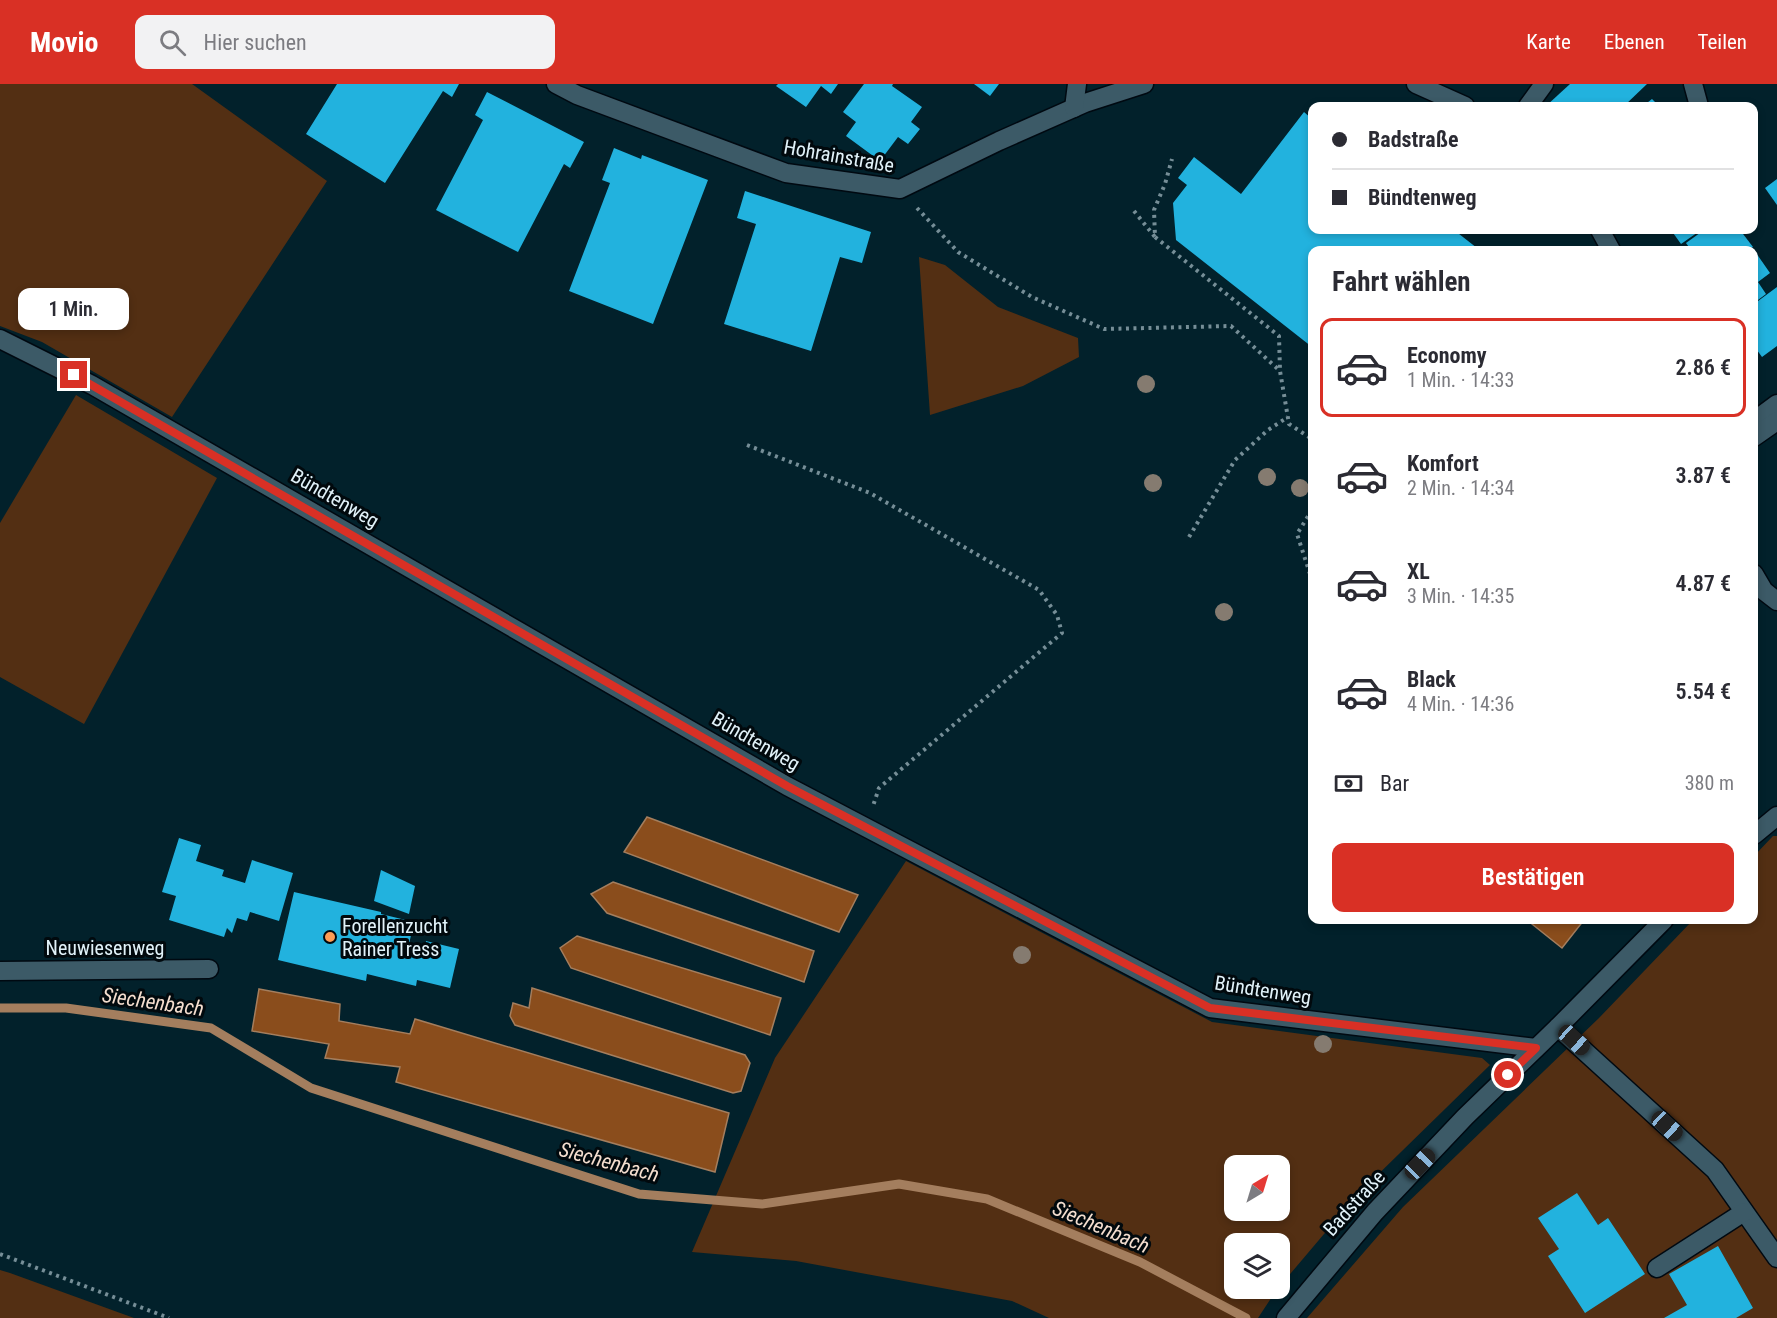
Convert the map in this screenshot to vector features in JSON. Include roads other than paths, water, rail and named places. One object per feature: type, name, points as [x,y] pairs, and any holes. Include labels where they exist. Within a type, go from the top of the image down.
[{"type":"street","name":"Hohrainstraße","points":[[556,84],[581,90],[786,173],[900,189],[1074,108],[1144,84]]},
{"type":"street","points":[[1074,108],[1077,84]]},
{"type":"street","points":[[1416,84],[1456,102]]},
{"type":"street","points":[[1531,102],[1544,84]]},
{"type":"street","points":[[1693,84],[1698,102]]},
{"type":"street","name":"Bündtenweg","points":[[0,339],[92,385],[787,786],[1210,1008],[1536,1048]]},
{"type":"street","points":[[1758,418],[1777,404]]},
{"type":"street","points":[[1758,435],[1777,421]]},
{"type":"street","points":[[1758,581],[1764,591],[1777,601]]},
{"type":"street","points":[[1758,832],[1777,816]]},
{"type":"street","name":"Badstraße","points":[[1289,1314],[1375,1212],[1466,1117],[1660,924]]},
{"type":"street","name":"Neuwiesenweg","points":[[0,971],[209,969]]},
{"type":"street","points":[[1558,1027],[1715,1170],[1777,1258]]},
{"type":"street","points":[[1657,1268],[1744,1212]]},
{"type":"waterway","name":"Siechenbach","points":[[0,1008],[66,1008],[211,1028],[311,1088],[639,1194],[762,1204],[899,1184],[987,1199],[1140,1262],[1246,1318]]},
{"type":"place","name":"Forellenzucht Rainer Tress","points":[[330,937]]}]
